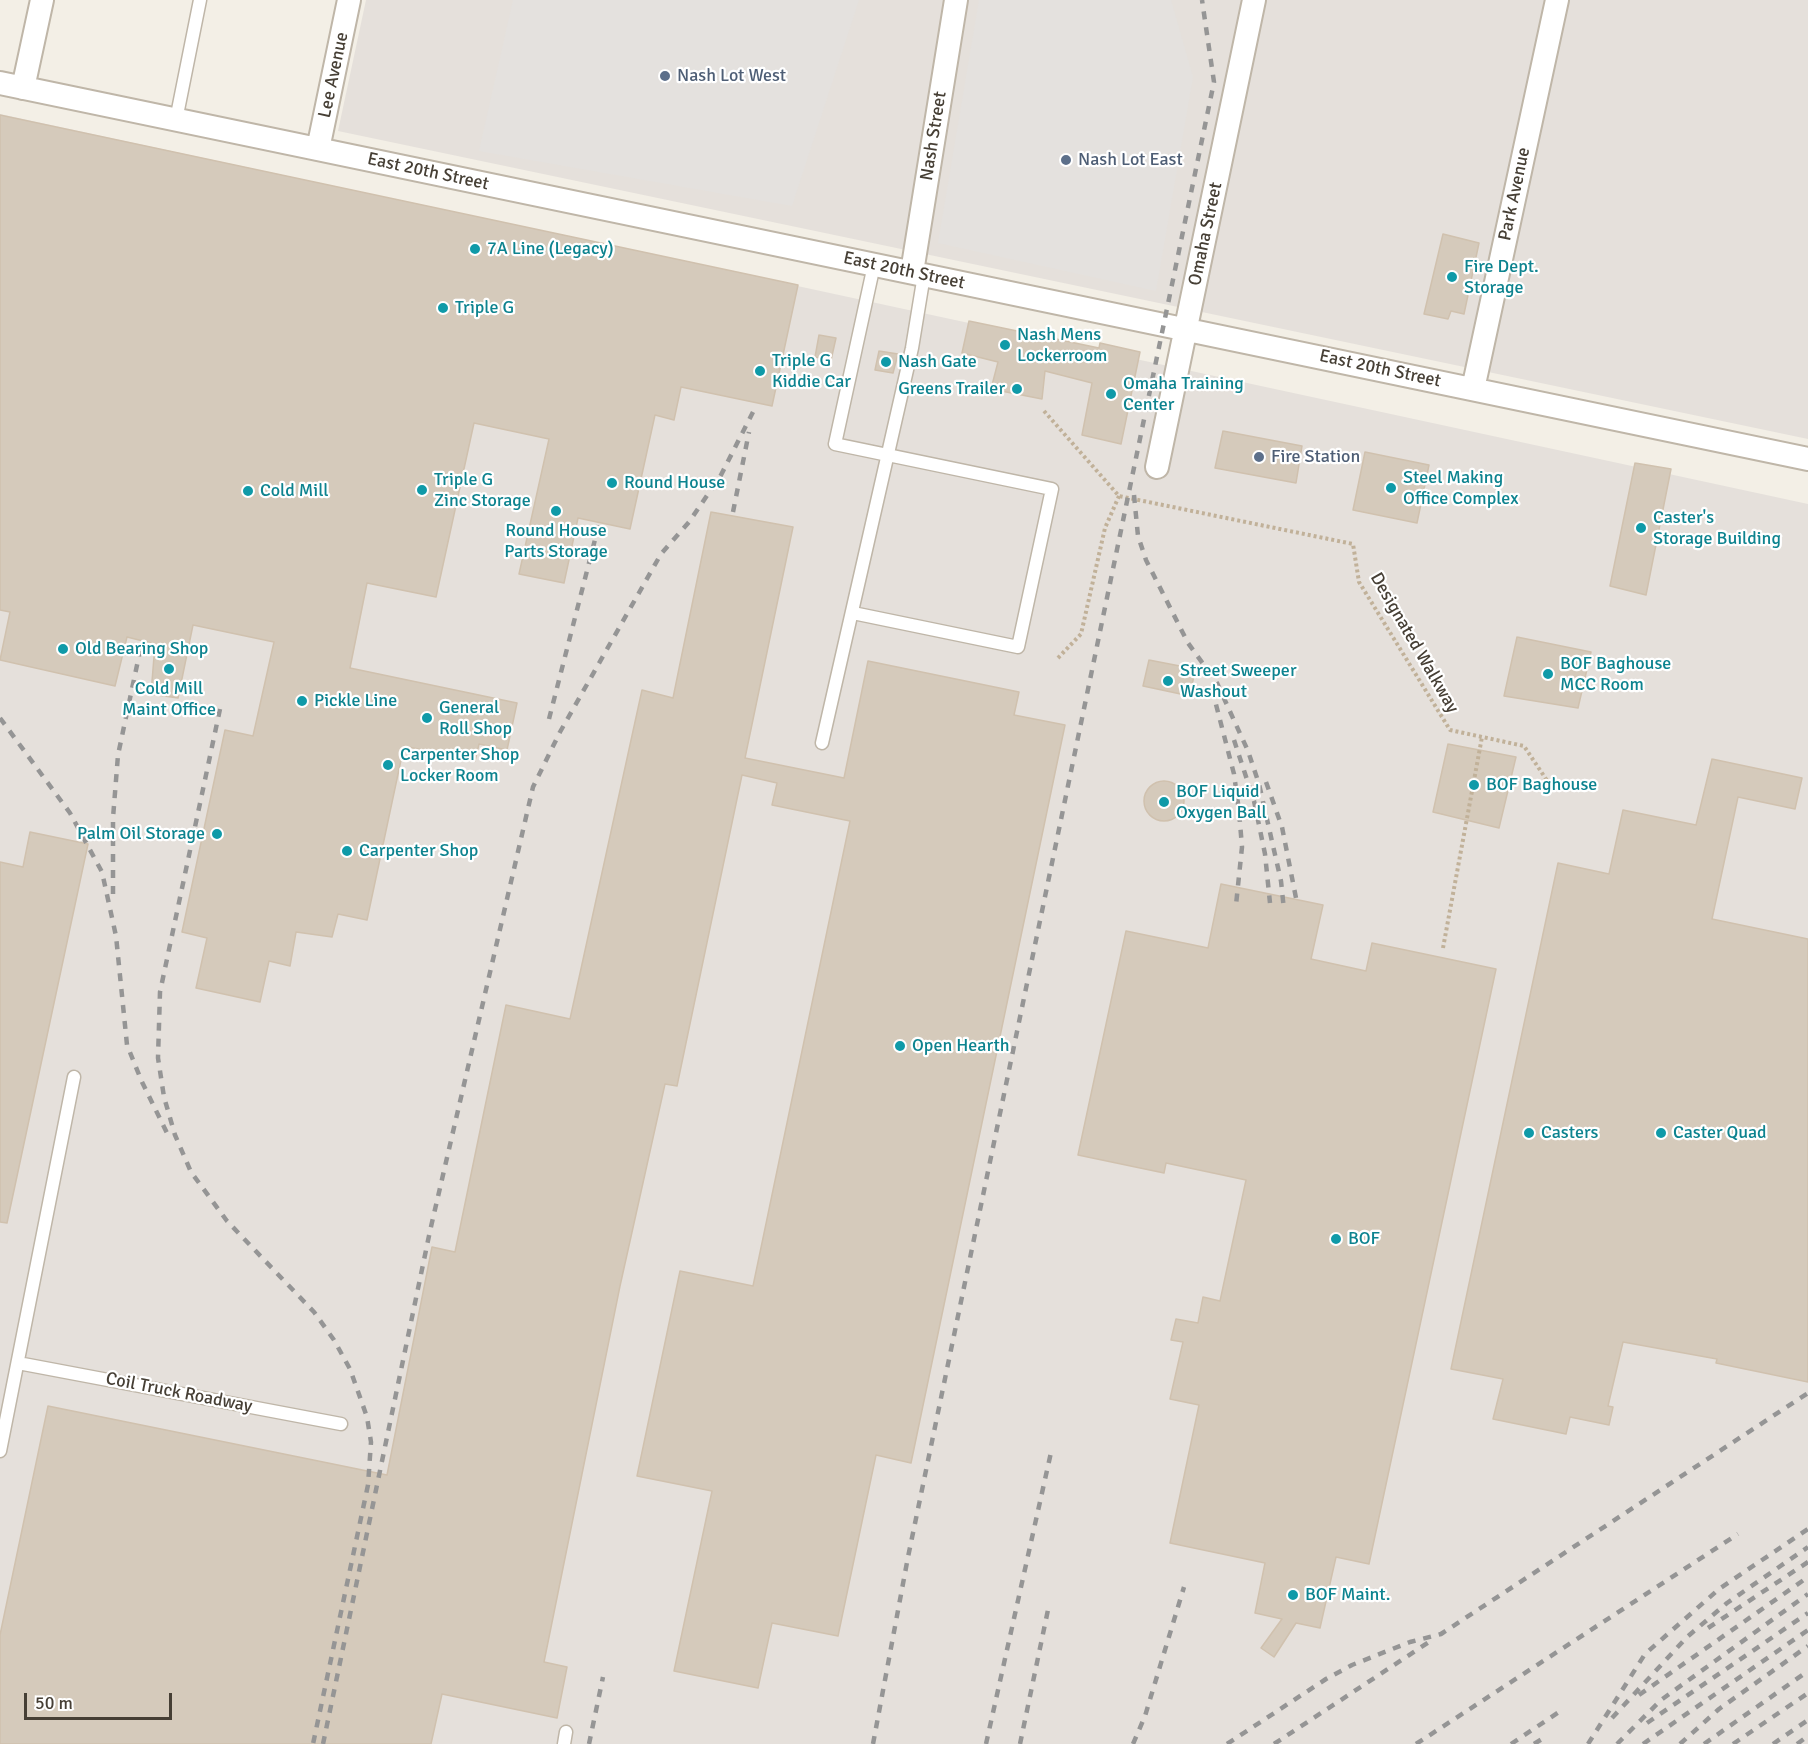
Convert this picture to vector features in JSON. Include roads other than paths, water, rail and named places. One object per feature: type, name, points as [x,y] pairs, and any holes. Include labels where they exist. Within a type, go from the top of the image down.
[{"type":"street","points":[[23,88],[42,0]]},
{"type":"street","name":"Lee Avenue","points":[[318,149],[349,0]]},
{"type":"street","name":"Nash Street","points":[[918,274],[956,0]]},
{"type":"street","name":"Omaha Street","points":[[1157,467],[1254,0]]},
{"type":"street","name":"Park Avenue","points":[[1473,388],[1557,0]]},
{"type":"street","name":"East 20th Street","points":[[0,83],[1808,459]]},
{"type":"lane","points":[[176,120],[200,0]]},
{"type":"lane","points":[[853,613],[1018,647],[1052,489],[835,444],[874,264]]},
{"type":"lane","points":[[822,743],[888,455],[918,274]]},
{"type":"lane","points":[[0,1451],[75,1077]]},
{"type":"lane","name":"Coil Truck Roadway","points":[[18,1363],[341,1424]]},
{"type":"railway","points":[[873,1744],[908,1557],[1214,82],[1202,0]]},
{"type":"railway","points":[[323,1744],[430,1231],[533,787],[560,732],[661,554],[689,522],[721,475],[753,412]]},
{"type":"railway","points":[[733,512],[749,432]]},
{"type":"railway","points":[[1134,495],[1138,536],[1146,560],[1188,643],[1217,683],[1248,751],[1259,784],[1281,881],[1284,910]]},
{"type":"railway","points":[[549,719],[599,524]]},
{"type":"railway","points":[[113,894],[113,818],[118,755],[140,651]]},
{"type":"railway","points":[[1212,689],[1234,774],[1239,811],[1242,847],[1236,905]]},
{"type":"railway","points":[[220,709],[160,992],[158,1058],[164,1097],[175,1135],[191,1172],[227,1221],[314,1312],[334,1340],[350,1369],[367,1417],[371,1442],[368,1485],[313,1744]]},
{"type":"railway","points":[[0,718],[70,813],[102,872],[116,936],[127,1045],[168,1135]]},
{"type":"railway","points":[[1234,740],[1254,801],[1265,854],[1270,903]]},
{"type":"railway","points":[[1266,782],[1282,827],[1296,898]]},
{"type":"railway","points":[[1227,1744],[1326,1679],[1352,1665],[1410,1642],[1441,1634],[1808,1393]]},
{"type":"railway","points":[[986,1744],[1052,1448]]},
{"type":"railway","points":[[1588,1744],[1645,1654],[1719,1589],[1808,1529]]},
{"type":"railway","points":[[1416,1744],[1738,1534]]},
{"type":"railway","points":[[1612,1718],[1687,1637],[1727,1603],[1808,1547]]},
{"type":"railway","points":[[1708,1628],[1808,1562]]},
{"type":"railway","points":[[1639,1695],[1808,1577]]},
{"type":"railway","points":[[1133,1744],[1145,1716],[1184,1587]]},
{"type":"railway","points":[[1617,1744],[1661,1700],[1808,1594]]},
{"type":"railway","points":[[1020,1744],[1049,1605]]},
{"type":"railway","points":[[1647,1723],[1808,1613]]},
{"type":"railway","points":[[1643,1744],[1808,1630]]},
{"type":"railway","points":[[1274,1744],[1432,1640]]},
{"type":"railway","points":[[1680,1744],[1719,1709],[1808,1646]]},
{"type":"railway","points":[[1704,1744],[1808,1671]]},
{"type":"railway","points":[[589,1744],[603,1677]]},
{"type":"railway","points":[[1733,1744],[1808,1693]]},
{"type":"railway","points":[[1511,1744],[1562,1710]]},
{"type":"railway","points":[[1773,1744],[1808,1720]]},
{"type":"railway","points":[[1797,1744],[1808,1736]]},
{"type":"railway","points":[[1534,1744],[1542,1739]]},
{"type":"place","name":"Nash Lot West","points":[[665,76]]},
{"type":"place","name":"Nash Lot East","points":[[1066,160]]},
{"type":"place","name":"7A Line (Legacy)","points":[[475,249]]},
{"type":"place","name":"Fire Dept. Storage","points":[[1452,277]]},
{"type":"place","name":"Triple G","points":[[443,308]]},
{"type":"place","name":"Nash Mens Lockerroom","points":[[1005,345]]},
{"type":"place","name":"Nash Gate","points":[[886,362]]},
{"type":"place","name":"Triple G Kiddie Car","points":[[760,371]]},
{"type":"place","name":"Greens Trailer","points":[[1017,389]]},
{"type":"place","name":"Omaha Training Center","points":[[1111,394]]},
{"type":"place","name":"Fire Station","points":[[1259,457]]},
{"type":"place","name":"Round House","points":[[612,483]]},
{"type":"place","name":"Steel Making Office Complex","points":[[1391,488]]},
{"type":"place","name":"Triple G Zinc Storage","points":[[422,490]]},
{"type":"place","name":"Cold Mill","points":[[248,491]]},
{"type":"place","name":"Round House Parts Storage","points":[[556,511]]},
{"type":"place","name":"Caster's Storage Building","points":[[1641,528]]},
{"type":"place","name":"Old Bearing Shop","points":[[63,649]]},
{"type":"place","name":"Cold Mill Maint Office","points":[[169,669]]},
{"type":"place","name":"BOF Baghouse MCC Room","points":[[1548,674]]},
{"type":"place","name":"Street Sweeper Washout","points":[[1168,681]]},
{"type":"place","name":"Pickle Line","points":[[302,701]]},
{"type":"place","name":"General Roll Shop","points":[[427,718]]},
{"type":"place","name":"Carpenter Shop Locker Room","points":[[388,765]]},
{"type":"place","name":"BOF Baghouse","points":[[1474,785]]},
{"type":"place","name":"BOF Liquid Oxygen Ball","points":[[1164,802]]},
{"type":"place","name":"Palm Oil Storage","points":[[217,834]]},
{"type":"place","name":"Carpenter Shop","points":[[347,851]]},
{"type":"place","name":"Open Hearth","points":[[900,1046]]},
{"type":"place","name":"Casters","points":[[1529,1133]]},
{"type":"place","name":"Caster Quad","points":[[1661,1133]]},
{"type":"place","name":"BOF","points":[[1336,1239]]},
{"type":"place","name":"BOF Maint.","points":[[1293,1595]]}]
